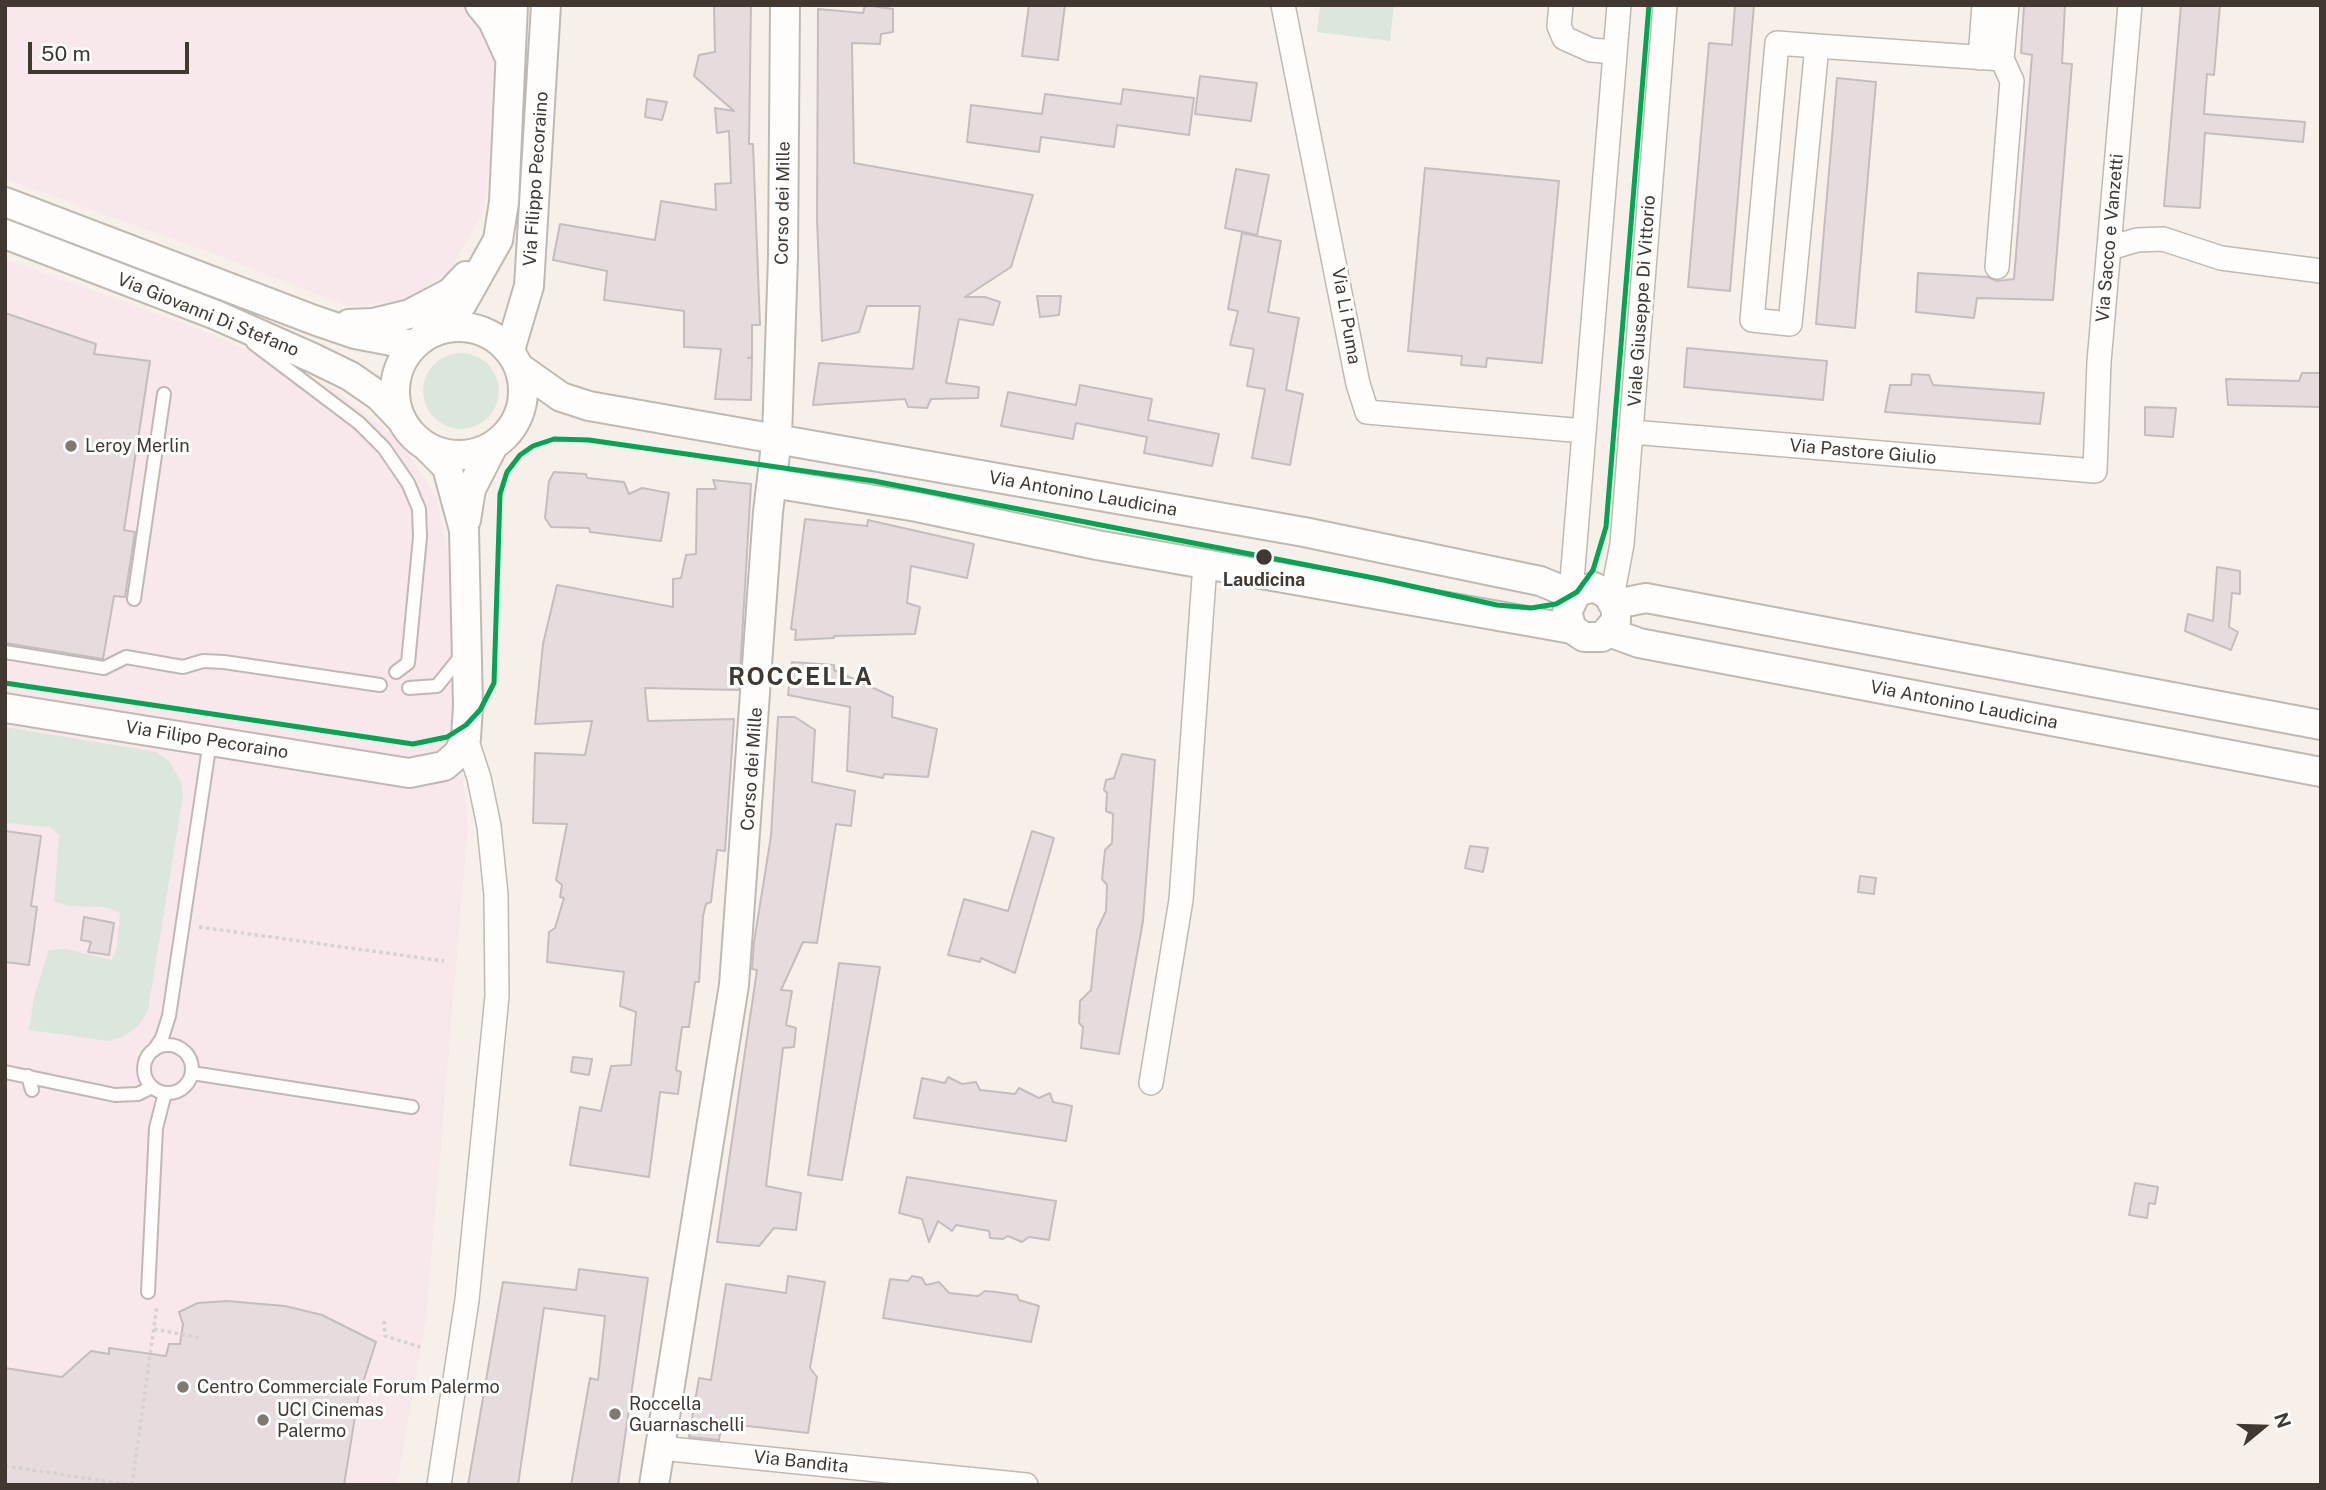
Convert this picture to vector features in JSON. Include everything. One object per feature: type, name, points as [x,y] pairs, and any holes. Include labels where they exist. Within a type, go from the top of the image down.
[{"type":"street","points":[[480,5],[493,21],[510,60]]},
{"type":"street","name":"Via Filippo Pecoraino","points":[[423,338],[462,304],[498,240],[513,5]]},
{"type":"street","name":"Via Filippo Pecoraino","points":[[515,359],[529,286],[546,5]]},
{"type":"street","name":"Corso dei Mille","points":[[654,1485],[734,985],[777,438],[783,257],[785,5]]},
{"type":"street","name":"Via Li Puma","points":[[1283,5],[1358,384],[1367,412],[1584,431]]},
{"type":"street","points":[[1561,5],[1559,26],[1564,38],[1591,50],[1615,51]]},
{"type":"street","points":[[1576,594],[1572,580],[1619,5]]},
{"type":"street","name":"Viale Giuseppe Di Vittorio","points":[[1612,611],[1622,544],[1632,432],[1665,5]]},
{"type":"street","points":[[1984,5],[1991,58],[2012,81],[1997,267]]},
{"type":"street","points":[[1991,58],[2007,5]]},
{"type":"street","name":"Via Sacco e Vanzetti","points":[[2095,471],[2099,362],[2130,5]]},
{"type":"street","points":[[1817,46],[1790,324],[1752,320],[1777,43],[1991,58]]},
{"type":"street","name":"Via Giovanni Di Stefano","points":[[5,202],[355,334],[423,338]]},
{"type":"street","points":[[331,326],[373,323],[410,314],[450,293],[473,267],[501,224]]},
{"type":"street","name":"Via Giovanni Di Stefano","points":[[5,234],[216,315],[350,376],[379,396],[399,416]]},
{"type":"street","points":[[2110,248],[2137,240],[2163,239],[2221,258],[2321,271]]},
{"type":"street","points":[[464,530],[447,467],[411,434],[399,416],[394,391],[398,366],[423,338],[454,326],[475,328],[494,336],[515,359],[561,397],[589,406]]},
{"type":"street","points":[[428,448],[460,456],[492,446],[506,435],[517,420],[523,403],[515,359]]},
{"type":"street","points":[[517,420],[559,406],[589,406]]},
{"type":"street","name":"Via Antonino Laudicina","points":[[589,406],[1304,532],[1540,581],[1576,594]]},
{"type":"street","name":"Via Pastore Giulio","points":[[1632,432],[2095,471]]},
{"type":"street","points":[[439,1485],[467,1300],[497,996],[496,895],[488,817],[466,738],[464,530],[471,489],[492,446]]},
{"type":"street","points":[[772,483],[917,507],[1097,545],[1572,629],[1588,639],[1598,638],[1612,611],[1646,598],[2321,724]]},
{"type":"street","points":[[1151,1083],[1181,900],[1205,564]]},
{"type":"street","points":[[1572,629],[1567,612],[1576,594],[1594,587],[1612,611]]},
{"type":"street","name":"Via Antonino Laudicina","points":[[1612,611],[1639,643],[2321,772]]},
{"type":"street","name":"Via Filipo Pecoraino","points":[[5,708],[409,773],[444,766],[458,754],[466,738]]},
{"type":"street","name":"Via Bandita","points":[[660,1448],[1026,1485]]},
{"type":"lane","points":[[216,315],[359,422],[384,448],[408,483],[419,509],[420,537],[408,663],[396,672]]},
{"type":"lane","points":[[134,599],[164,394]]},
{"type":"lane","points":[[409,688],[437,686],[448,676],[467,647]]},
{"type":"lane","points":[[5,652],[104,668],[126,657],[183,667],[202,661],[380,685]]},
{"type":"lane","points":[[165,1093],[150,1083],[145,1064],[162,1038],[169,1016],[210,740]]},
{"type":"lane","points":[[169,1016],[178,1047]]},
{"type":"lane","points":[[154,1050],[169,1045],[178,1047],[190,1058],[192,1073],[186,1086],[165,1093]]},
{"type":"lane","points":[[5,1072],[116,1095],[138,1094],[150,1083]]},
{"type":"lane","points":[[192,1073],[412,1107]]},
{"type":"lane","points":[[28,1076],[32,1090]]},
{"type":"lane","points":[[148,1292],[156,1128],[165,1093]]},
{"type":"path","points":[[194,926],[444,961]]},
{"type":"path","points":[[5,1466],[132,1485],[157,1302]]},
{"type":"path","points":[[384,1321],[386,1336],[420,1347]]},
{"type":"path","points":[[154,1329],[201,1338]]},
{"type":"shaded area","points":[[5,5],[497,5],[489,166],[483,213],[449,272],[403,301],[347,306],[217,255],[5,179]]},
{"type":"shaded area","points":[[1320,5],[1394,5],[1390,41],[1317,32]]},
{"type":"shaded area","name":"Centro Commerciale Forum Palermo","points":[[5,259],[199,329],[333,388],[398,439],[437,498],[452,575],[452,679],[468,826],[426,1320],[397,1485],[5,1485]]},
{"type":"shaded area","points":[[454,353],[468,353],[482,359],[493,370],[499,391],[496,406],[488,418],[468,429],[454,429],[440,423],[429,412],[423,398],[423,384],[429,370],[440,359]]},
{"type":"shaded area","points":[[5,727],[156,752],[169,761],[181,781],[183,796],[148,1010],[139,1025],[123,1037],[108,1041],[29,1030],[34,997],[49,950],[66,949],[112,960],[117,948],[120,913],[105,907],[68,906],[54,902],[59,835],[50,827],[5,823]]},
{"type":"building","points":[[714,5],[751,5],[749,144],[753,144],[760,325],[752,325],[752,357],[748,358],[752,358],[751,400],[715,399],[721,349],[684,347],[684,311],[604,300],[607,271],[553,260],[560,224],[655,240],[661,201],[716,210],[715,184],[731,183],[729,131],[717,133],[715,108],[734,111],[694,76],[699,55],[715,52]]},
{"type":"building","points":[[865,5],[893,9],[893,32],[881,34],[880,44],[852,43],[854,163],[1033,195],[1011,267],[965,297],[985,297],[1000,302],[993,325],[959,319],[946,383],[979,387],[978,398],[931,399],[927,408],[908,407],[905,399],[813,405],[819,363],[913,369],[920,306],[867,306],[859,332],[822,341],[817,220],[818,9],[863,13]]},
{"type":"building","points":[[1029,5],[1065,5],[1058,60],[1022,56]]},
{"type":"building","points":[[1735,5],[1754,5],[1730,291],[1688,287],[1709,43],[1732,45]]},
{"type":"building","points":[[2024,5],[2065,5],[2062,63],[2072,64],[2053,300],[1977,298],[1974,318],[1916,312],[1918,273],[1988,277],[1997,281],[2014,279],[2032,55],[2021,53]]},
{"type":"building","points":[[2181,5],[2220,5],[2214,75],[2207,74],[2204,114],[2305,122],[2303,142],[2205,133],[2200,208],[2164,206]]},
{"type":"building","points":[[1200,76],[1257,83],[1251,121],[1195,114]]},
{"type":"building","points":[[1837,78],[1876,82],[1855,328],[1816,324]]},
{"type":"building","points":[[1123,89],[1194,98],[1189,135],[1117,125],[1114,147],[1041,137],[1039,152],[967,142],[971,105],[1042,114],[1045,94],[1121,104]]},
{"type":"building","points":[[647,99],[667,102],[662,120],[645,117]]},
{"type":"building","points":[[1425,168],[1559,181],[1542,363],[1487,358],[1486,367],[1461,365],[1462,356],[1408,351]]},
{"type":"building","points":[[1236,169],[1269,175],[1257,235],[1225,228]]},
{"type":"building","points":[[1242,233],[1281,241],[1268,312],[1299,318],[1286,390],[1303,394],[1290,465],[1252,458],[1265,389],[1247,386],[1254,349],[1230,345],[1238,311],[1228,309]]},
{"type":"building","points":[[1037,296],[1061,296],[1059,315],[1040,317]]},
{"type":"building","name":"Leroy Merlin","points":[[5,313],[96,344],[94,354],[150,361],[124,530],[135,532],[125,597],[114,596],[103,659],[5,643]]},
{"type":"building","points":[[1687,348],[1827,361],[1823,400],[1684,387]]},
{"type":"building","points":[[2302,373],[2321,373],[2321,407],[2228,405],[2226,379],[2299,381]]},
{"type":"building","points":[[1912,374],[1929,375],[1933,385],[2044,393],[2040,424],[1885,412],[1890,385],[1911,385]]},
{"type":"building","points":[[1080,385],[1152,399],[1148,420],[1219,434],[1212,466],[1144,453],[1147,437],[1076,423],[1073,439],[1001,426],[1008,392],[1076,405]]},
{"type":"building","points":[[2145,407],[2176,408],[2173,437],[2145,435]]},
{"type":"building","points":[[554,472],[586,474],[587,478],[624,482],[629,494],[642,488],[669,493],[661,541],[590,532],[589,528],[551,527],[545,518],[549,481]]},
{"type":"building","points":[[713,480],[751,484],[739,690],[645,688],[648,721],[734,719],[725,851],[717,850],[711,902],[706,904],[703,916],[699,982],[695,982],[689,1027],[682,1027],[676,1070],[681,1072],[678,1094],[660,1092],[649,1177],[570,1165],[580,1107],[601,1111],[611,1066],[631,1065],[636,1012],[620,1006],[624,972],[547,962],[549,932],[555,928],[564,898],[560,897],[562,885],[556,880],[567,824],[533,823],[535,753],[585,755],[592,721],[535,724],[543,644],[557,585],[673,607],[673,579],[681,578],[686,555],[696,554],[697,489],[716,489]]},
{"type":"building","points":[[805,519],[867,526],[868,520],[974,544],[967,578],[911,566],[907,603],[920,607],[915,634],[795,640],[796,630],[791,629]]},
{"type":"building","points":[[2217,567],[2240,571],[2240,594],[2232,593],[2229,627],[2238,632],[2231,650],[2185,631],[2188,614],[2213,621]]},
{"type":"building","points":[[792,662],[834,665],[834,670],[893,697],[892,717],[937,729],[928,777],[884,774],[883,778],[847,771],[850,707],[788,695]]},
{"type":"building","points":[[778,717],[795,717],[815,730],[812,782],[855,791],[851,826],[836,824],[817,943],[803,942],[781,990],[792,991],[786,1025],[796,1028],[794,1047],[783,1048],[766,1186],[801,1193],[796,1230],[774,1228],[759,1246],[717,1242],[757,970],[752,969],[754,942],[771,836]]},
{"type":"building","points":[[1122,754],[1155,760],[1143,921],[1119,1054],[1081,1048],[1083,1027],[1079,1023],[1080,1001],[1091,990],[1097,930],[1106,911],[1107,885],[1102,879],[1105,850],[1112,843],[1113,814],[1106,811],[1107,793],[1104,790],[1106,780],[1114,778]]},
{"type":"building","points":[[5,831],[41,836],[31,906],[37,907],[29,965],[5,962]]},
{"type":"building","points":[[1032,831],[1054,838],[1015,973],[981,958],[980,962],[948,955],[964,899],[1008,911]]},
{"type":"building","points":[[1470,846],[1488,848],[1483,872],[1465,868]]},
{"type":"building","points":[[1860,876],[1876,878],[1874,894],[1858,892]]},
{"type":"building","points":[[84,917],[114,923],[109,955],[88,952],[91,942],[81,940]]},
{"type":"building","points":[[839,963],[880,967],[842,1180],[808,1175]]},
{"type":"building","points":[[573,1057],[592,1059],[589,1075],[571,1072]]},
{"type":"building","points":[[948,1077],[962,1084],[976,1082],[980,1090],[1015,1094],[1019,1088],[1039,1098],[1050,1093],[1053,1102],[1072,1106],[1066,1141],[914,1118],[922,1078],[945,1083]]},
{"type":"building","points":[[907,1177],[1056,1201],[1049,1240],[1029,1237],[1022,1242],[1008,1236],[1003,1239],[990,1238],[989,1231],[956,1225],[952,1231],[938,1221],[929,1242],[922,1219],[899,1213]]},
{"type":"building","points":[[2135,1183],[2158,1187],[2155,1204],[2149,1203],[2147,1218],[2129,1215]]},
{"type":"building","points":[[579,1269],[648,1278],[618,1485],[571,1485],[590,1378],[598,1380],[605,1316],[544,1308],[518,1485],[468,1485],[503,1282],[576,1290]]},
{"type":"building","points":[[788,1276],[825,1282],[810,1368],[817,1377],[808,1433],[722,1423],[719,1440],[689,1437],[699,1378],[711,1380],[726,1284],[786,1293]]},
{"type":"building","points":[[912,1276],[922,1278],[926,1285],[939,1282],[949,1293],[978,1296],[985,1291],[1017,1295],[1019,1300],[1039,1306],[1031,1342],[883,1318],[890,1279],[908,1281]]},
{"type":"building","name":"Centro Commerciale Forum Palermo","points":[[227,1301],[285,1306],[322,1315],[376,1342],[358,1398],[344,1485],[5,1485],[5,1368],[62,1377],[91,1351],[109,1354],[109,1348],[166,1356],[169,1344],[180,1344],[183,1324],[179,1312],[198,1303]]},
{"type":"transit line","points":[[5,683],[413,744],[447,737],[466,725],[480,710],[494,683],[500,494],[507,472],[520,455],[533,446],[554,439],[589,440],[874,481],[1379,579],[1497,605],[1531,608],[1556,604],[1577,592],[1593,570],[1606,527],[1649,5]]},
{"type":"place","name":"Leroy Merlin","points":[[71,446]]},
{"type":"place","name":"Laudicina","points":[[1264,557]]},
{"type":"place","name":"Centro Commerciale Forum Palermo","points":[[183,1387]]},
{"type":"place","name":"Roccella Guarnaschelli","points":[[615,1414]]},
{"type":"place","name":"UCI Cinemas Palermo","points":[[263,1420]]},
{"type":"district","name":"ROCCELLA","points":[[801,678]]}]
